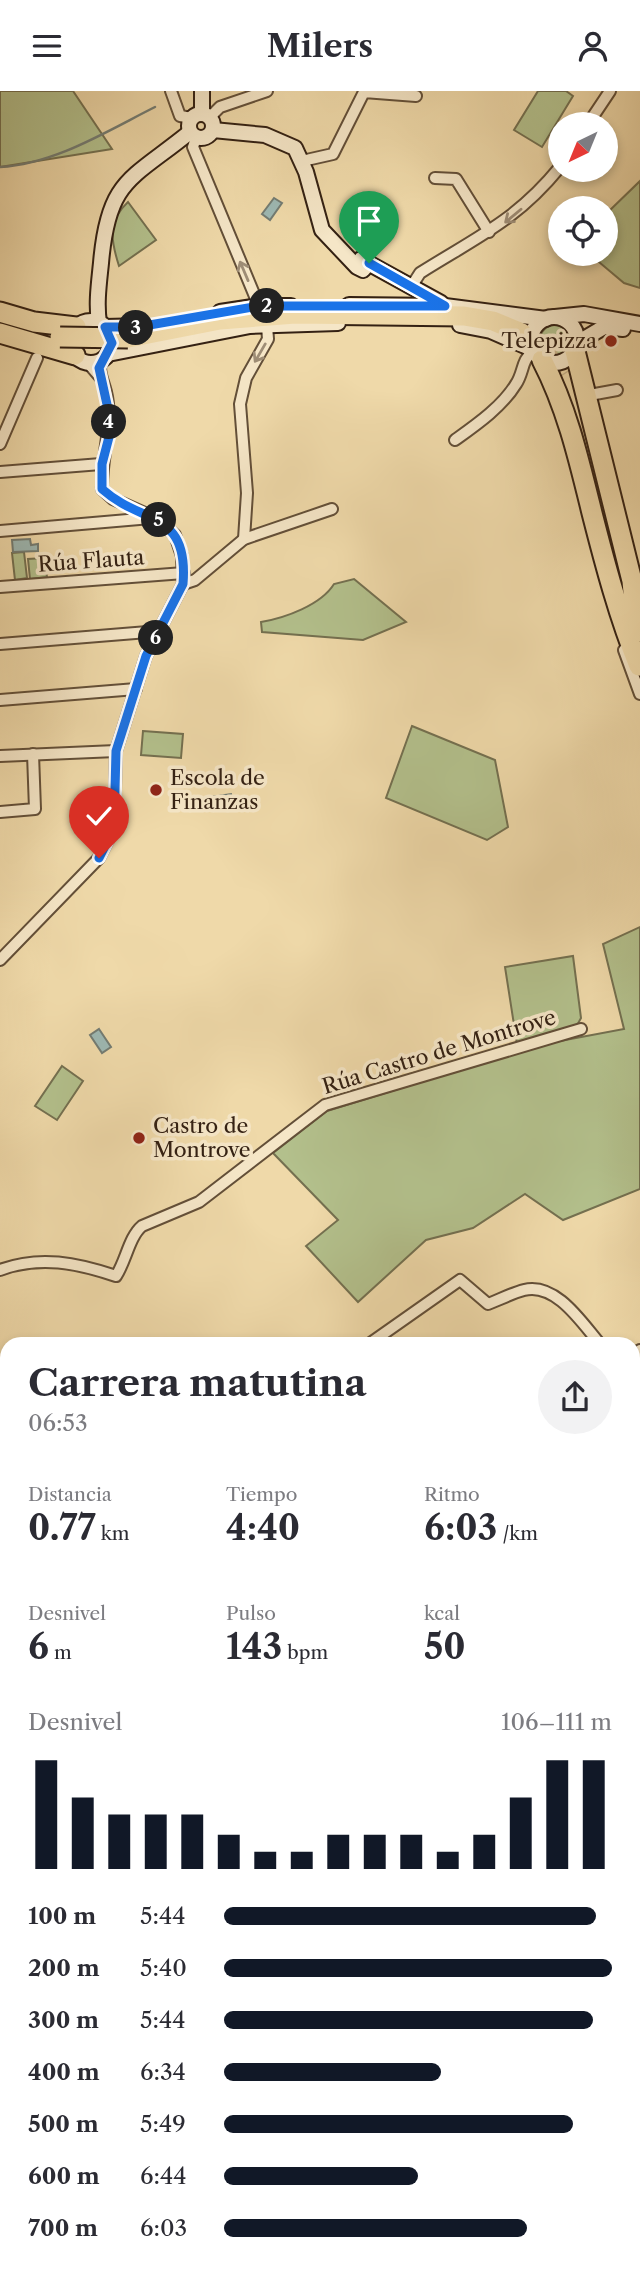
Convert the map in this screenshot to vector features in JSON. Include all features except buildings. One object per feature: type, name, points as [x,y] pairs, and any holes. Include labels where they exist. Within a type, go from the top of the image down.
[{"type":"highway","points":[[0,312],[34,321],[85,327],[128,338],[220,320],[295,314],[464,316],[493,321],[532,348],[555,386],[637,600]]},
{"type":"highway","points":[[0,321],[85,327]]},
{"type":"highway","points":[[0,333],[93,358]]},
{"type":"highway","points":[[576,347],[584,396],[622,560],[639,668]]},
{"type":"highway","points":[[562,376],[578,417],[637,600]]},
{"type":"main road","points":[[201,125],[202,91]]},
{"type":"main road","points":[[93,358],[71,338],[85,327],[97,305],[105,223],[114,199],[145,166],[201,125],[281,140],[295,148],[302,161],[322,230],[330,240],[357,267],[363,270],[369,263],[445,306]]},
{"type":"main road","points":[[85,327],[138,327],[259,306],[445,306],[550,318],[571,325],[576,347]]},
{"type":"main road","points":[[532,348],[533,331],[550,318],[584,314],[640,324]]},
{"type":"main road","points":[[93,358],[215,332],[267,326],[451,324],[491,331],[532,348],[549,363],[564,361],[576,347],[604,327],[640,333]]},
{"type":"main road","points":[[85,327],[112,343],[93,358]]},
{"type":"street","points":[[171,91],[180,116],[201,125]]},
{"type":"street","points":[[259,306],[193,147],[201,125],[220,107],[267,91]]},
{"type":"street","points":[[596,112],[610,91]]},
{"type":"street","points":[[302,161],[333,154],[364,92],[415,96]]},
{"type":"street","points":[[435,178],[456,179],[489,232]]},
{"type":"street","points":[[411,286],[420,273],[506,222],[548,182]]},
{"type":"street","points":[[244,539],[247,493],[240,404],[246,378],[268,339],[267,326]]},
{"type":"street","points":[[455,440],[482,420],[516,384],[532,348]]},
{"type":"street","points":[[0,444],[37,358]]},
{"type":"street","points":[[0,960],[99,858],[114,828],[116,751],[146,656],[184,579],[183,556],[175,535],[156,518],[113,499],[102,489],[102,464],[109,437],[108,409],[93,358]]},
{"type":"street","points":[[584,396],[617,390]]},
{"type":"street","points":[[0,472],[102,464]]},
{"type":"street","points":[[184,579],[194,580],[244,539],[332,509]]},
{"type":"street","points":[[0,531],[156,518]]},
{"type":"street","points":[[622,560],[609,597],[630,671],[640,694]]},
{"type":"street","name":"Rúa Flauta","points":[[0,587],[184,579]]},
{"type":"street","points":[[0,644],[160,631]]},
{"type":"street","points":[[0,700],[136,689]]},
{"type":"street","points":[[0,756],[116,751]]},
{"type":"street","points":[[0,812],[35,809],[33,754]]},
{"type":"street","name":"Rúa Castro de Montrove","points":[[0,1271],[16,1265],[54,1261],[116,1276],[126,1261],[136,1232],[199,1202],[325,1105],[581,1029]]},
{"type":"street","points":[[379,1337],[460,1280],[488,1304],[526,1289],[546,1291],[560,1300],[594,1337]]},
{"type":"green space","points":[[0,91],[73,91],[112,149],[0,167]]},
{"type":"green space","points":[[538,91],[566,91],[573,96],[563,112],[548,112],[548,137],[542,147],[514,130]]},
{"type":"green space","points":[[640,181],[640,288],[624,283],[604,266],[618,266],[618,202]]},
{"type":"green space","points":[[128,202],[156,240],[119,266],[113,240],[114,224],[121,209]]},
{"type":"green space","points":[[555,325],[566,329],[570,340],[566,351],[555,355],[544,351],[540,340],[544,329]]},
{"type":"green space","points":[[24,552],[27,578],[15,580],[12,553]]},
{"type":"green space","points":[[44,558],[47,577],[30,579],[28,559]]},
{"type":"green space","points":[[354,579],[406,622],[363,640],[262,632],[261,622],[302,609],[320,598],[334,584]]},
{"type":"green space","points":[[412,726],[495,760],[508,827],[487,840],[386,798]]},
{"type":"green space","points":[[143,731],[183,734],[181,758],[141,755]]},
{"type":"green space","points":[[640,927],[640,1189],[563,1220],[525,1194],[473,1228],[426,1240],[358,1302],[306,1246],[338,1220],[273,1153],[327,1111],[544,1044],[624,1029],[603,944]]},
{"type":"green space","points":[[573,956],[581,1018],[575,1029],[517,1044],[505,967]]},
{"type":"green space","points":[[62,1066],[83,1081],[57,1120],[35,1106]]},
{"type":"water","points":[[274,198],[282,203],[270,220],[262,214]]},
{"type":"water","points":[[30,539],[31,545],[38,544],[38,551],[13,552],[12,540]]},
{"type":"water","points":[[231,794],[233,803],[211,806],[210,797]]},
{"type":"water","points":[[99,1029],[111,1047],[102,1053],[90,1035]]},
{"type":"waterway","points":[[0,167],[20,165],[61,153],[155,107]]},
{"type":"tunnel","points":[[522,333],[547,354],[562,376]]},
{"type":"place","name":"Telepizza","points":[[611,341]]},
{"type":"place","name":"Escola de Finanzas","points":[[156,790]]},
{"type":"place","name":"Castro de Montrove","points":[[139,1138]]},
{"type":"route","points":[[99,858],[114,828],[116,751],[146,656],[174,605],[183,584],[184,573],[179,545],[166,525],[113,499],[102,489],[102,464],[109,437],[106,391],[99,368],[112,343],[105,327],[138,327],[259,306],[445,306],[369,263]]}]
